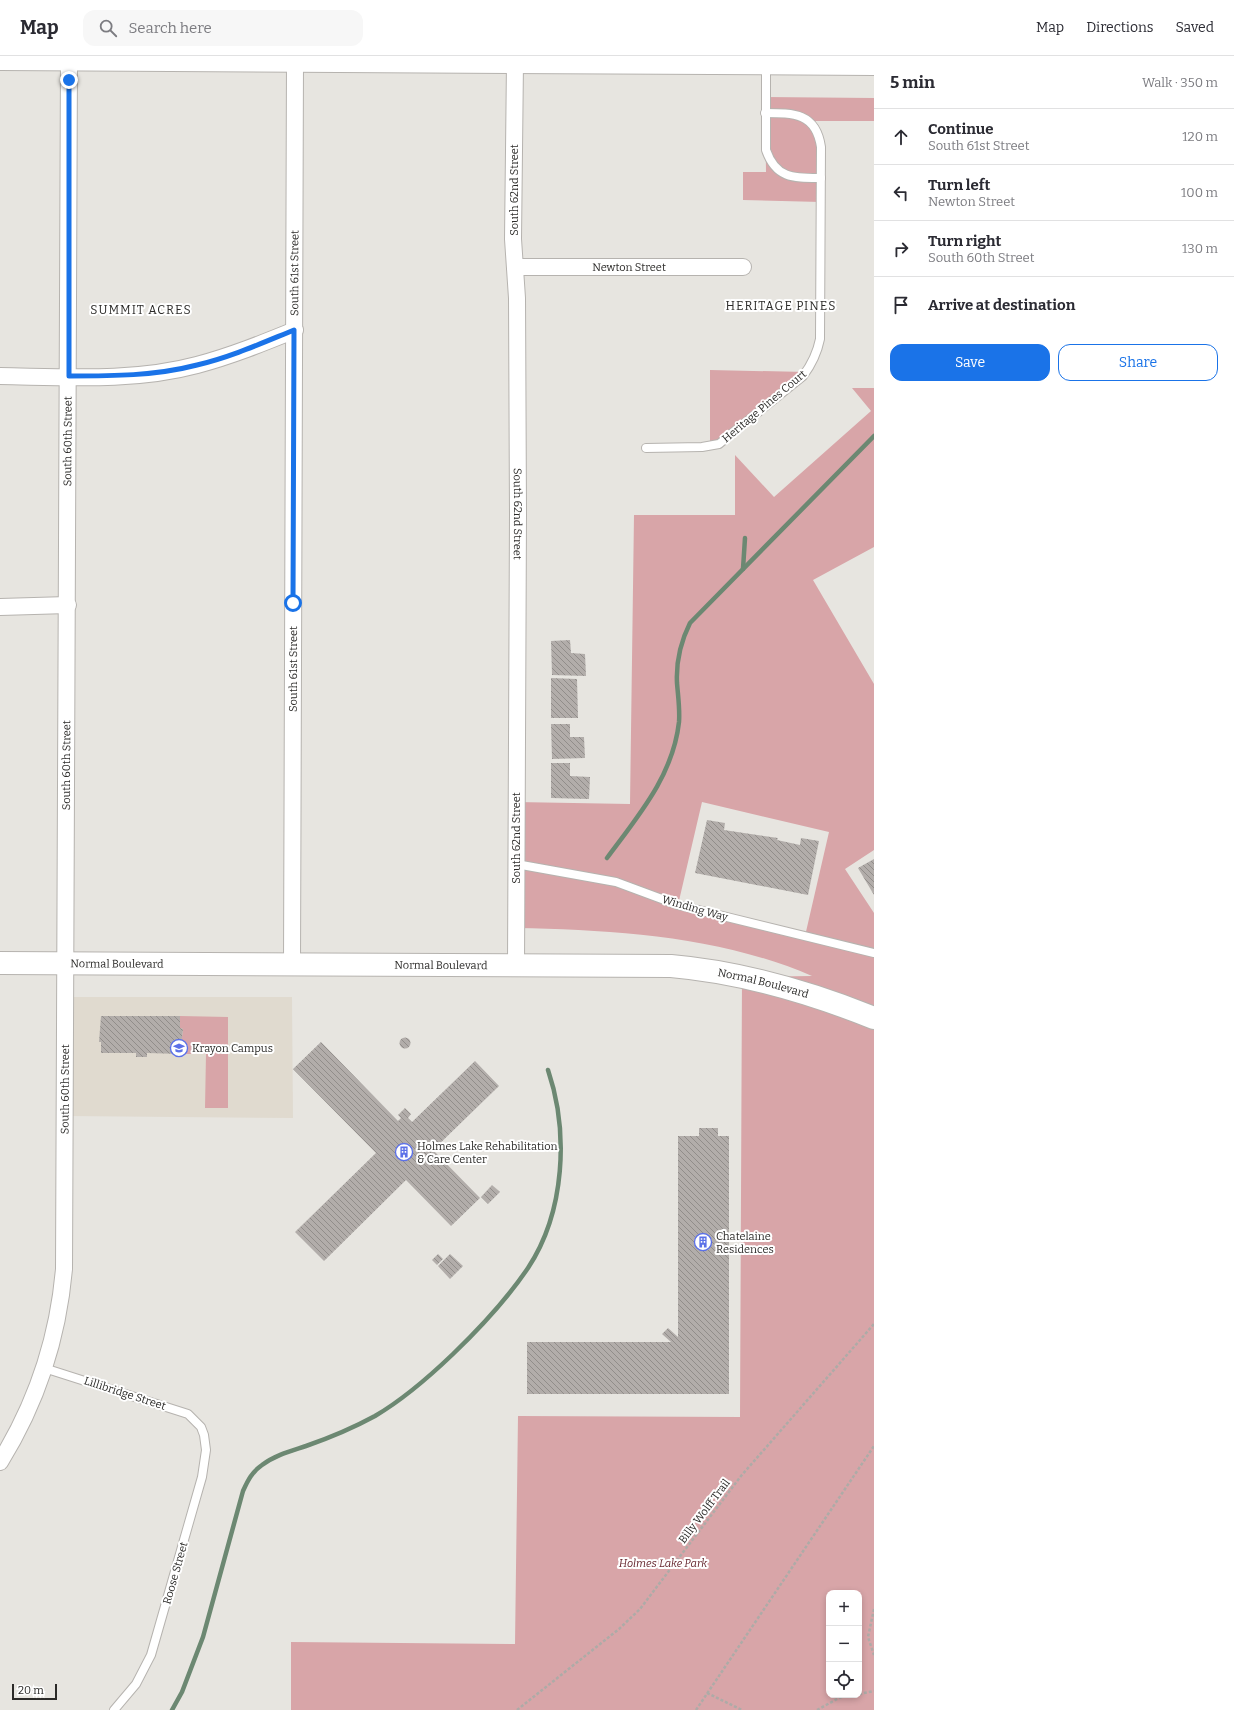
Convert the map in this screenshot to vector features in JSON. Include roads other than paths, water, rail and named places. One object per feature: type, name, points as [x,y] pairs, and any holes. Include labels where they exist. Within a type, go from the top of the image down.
[{"type":"main road","points":[[0,59],[206,58],[296,61],[385,59],[515,62],[625,59],[766,63],[870,61]]},
{"type":"main road","name":"Normal Boulevard","points":[[0,963],[648,966],[712,971],[770,984],[874,1018]]},
{"type":"street","name":"South 60th Street","points":[[0,1462],[20,1426],[44,1368],[56,1322],[64,1269],[67,963],[69,58]]},
{"type":"street","name":"South 61st Street","points":[[292,965],[296,61]]},
{"type":"street","name":"South 62nd Street","points":[[515,62],[513,239],[517,298],[518,514],[516,966]]},
{"type":"street","name":"Newton Street","points":[[515,267],[743,268]]},
{"type":"street","points":[[0,376],[122,376],[159,372],[196,366],[232,355],[294,330]]},
{"type":"street","points":[[0,607],[68,606]]},
{"type":"lane","points":[[766,63],[766,150],[774,166],[790,176],[821,178]]},
{"type":"lane","name":"Heritage Pines Court","points":[[646,448],[702,447],[719,444],[803,376],[811,365],[817,352],[820,339],[821,147],[819,136],[815,128],[801,116],[792,113],[765,113]]},
{"type":"lane","name":"Winding Way","points":[[516,864],[616,882],[678,905],[874,953]]},
{"type":"lane","name":"Lillibridge Street","points":[[44,1368],[176,1409],[188,1414],[201,1427]]},
{"type":"lane","name":"Roose Street","points":[[114,1710],[136,1684],[155,1641],[202,1477],[206,1442],[201,1427]]},
{"type":"waterway","points":[[607,858],[642,811],[662,778],[670,760],[679,722],[677,683],[678,660],[690,623],[874,436]]},
{"type":"waterway","points":[[743,569],[745,538]]},
{"type":"waterway","points":[[172,1710],[182,1692],[203,1637],[243,1491],[253,1473],[262,1465],[278,1456],[350,1429],[375,1416],[406,1395],[435,1371],[473,1334],[493,1313],[528,1268],[540,1246],[550,1222],[560,1171],[561,1145],[559,1119],[555,1094],[548,1070]]},
{"type":"place","name":"Krayon Campus","points":[[179,1048]]},
{"type":"place","name":"Holmes Lake Rehabilitation & Care Center","points":[[404,1152]]},
{"type":"place","name":"Chatelaine Residences","points":[[703,1242]]},
{"type":"district","name":"HERITAGE PINES","points":[[781,306]]},
{"type":"district","name":"SUMMIT ACRES","points":[[141,310]]},
{"type":"park label","name":"Holmes Lake Park","points":[[663,1563]]}]
